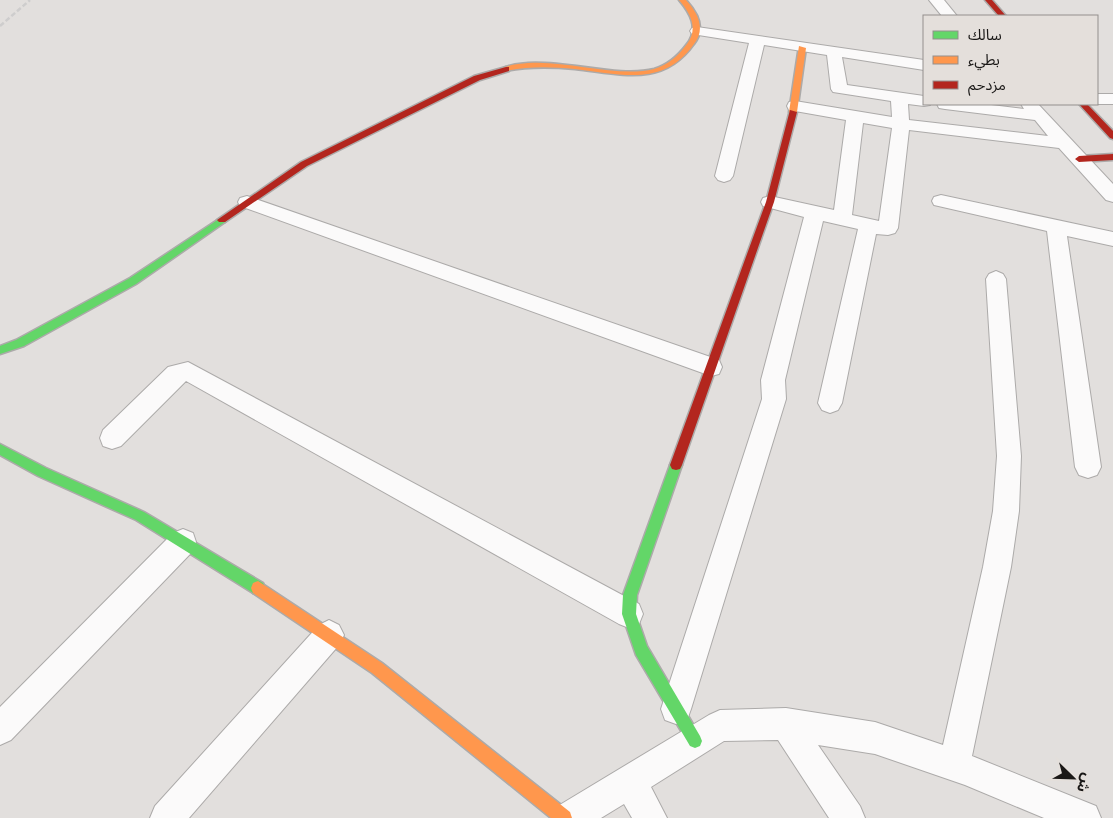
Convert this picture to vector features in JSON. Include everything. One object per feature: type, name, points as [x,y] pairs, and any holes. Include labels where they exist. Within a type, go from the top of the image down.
[{"type":"street","points":[[0,350],[61,322],[133,282],[304,164],[477,78],[498,70],[526,65],[548,65],[630,74],[646,74],[661,70],[690,46],[697,31],[694,15],[682,0]]},
{"type":"street","points":[[936,0],[949,15]]},
{"type":"street","points":[[988,0],[1002,15]]},
{"type":"street","points":[[697,31],[923,65]]},
{"type":"street","points":[[724,176],[757,41]]},
{"type":"street","points":[[695,741],[641,650],[629,614],[630,595],[770,202],[794,106],[802,48]]},
{"type":"street","points":[[834,52],[839,90],[923,101]]},
{"type":"street","points":[[770,202],[868,226],[885,229],[890,225],[895,163],[901,133],[899,98]]},
{"type":"street","points":[[1098,99],[1113,99]]},
{"type":"street","points":[[960,105],[1035,110],[1113,196]]},
{"type":"street","points":[[1085,105],[1113,136]]},
{"type":"street","points":[[794,106],[900,124],[1065,143]]},
{"type":"street","points":[[842,219],[855,116]]},
{"type":"street","points":[[1079,159],[1113,157]]},
{"type":"street","points":[[247,202],[711,367]]},
{"type":"street","points":[[941,202],[1113,239]]},
{"type":"street","points":[[676,709],[774,399],[773,380],[816,213]]},
{"type":"street","points":[[830,403],[868,226]]},
{"type":"street","points":[[1056,226],[1088,467]]},
{"type":"street","points":[[954,766],[997,567],[1006,511],[1009,456],[996,279]]},
{"type":"street","points":[[112,438],[176,374],[188,371],[629,614]]},
{"type":"street","points":[[0,449],[42,472],[140,516],[269,594],[377,668],[564,818]]},
{"type":"street","points":[[0,729],[183,542]]},
{"type":"street","points":[[167,818],[330,635]]},
{"type":"street","points":[[786,724],[848,818]]},
{"type":"street","points":[[570,818],[720,726],[786,724],[875,738],[954,766],[1084,818]]},
{"type":"street","points":[[629,781],[650,818]]},
{"type":"railway","points":[[0,26],[30,0]]},
{"type":"traffic: fast","points":[[0,350],[20,343],[133,281],[222,220]]},
{"type":"traffic: fast","points":[[0,449],[42,472],[140,516],[258,588]]},
{"type":"traffic: fast","points":[[676,465],[630,595],[629,614],[641,650],[695,741]]},
{"type":"traffic: slow","points":[[506,69],[540,65],[624,73],[655,71],[670,65],[682,56],[696,35],[695,19],[690,9],[682,0]]},
{"type":"traffic: slow","points":[[793,112],[802,48]]},
{"type":"traffic: slow","points":[[258,588],[377,668],[564,818]]},
{"type":"traffic: jam","points":[[988,0],[1002,15]]},
{"type":"traffic: jam","points":[[222,220],[304,164],[477,78],[506,69]]},
{"type":"traffic: jam","points":[[1084,105],[1113,136]]},
{"type":"traffic: jam","points":[[676,465],[770,202],[793,112]]},
{"type":"traffic: jam","points":[[1079,159],[1113,157]]}]
